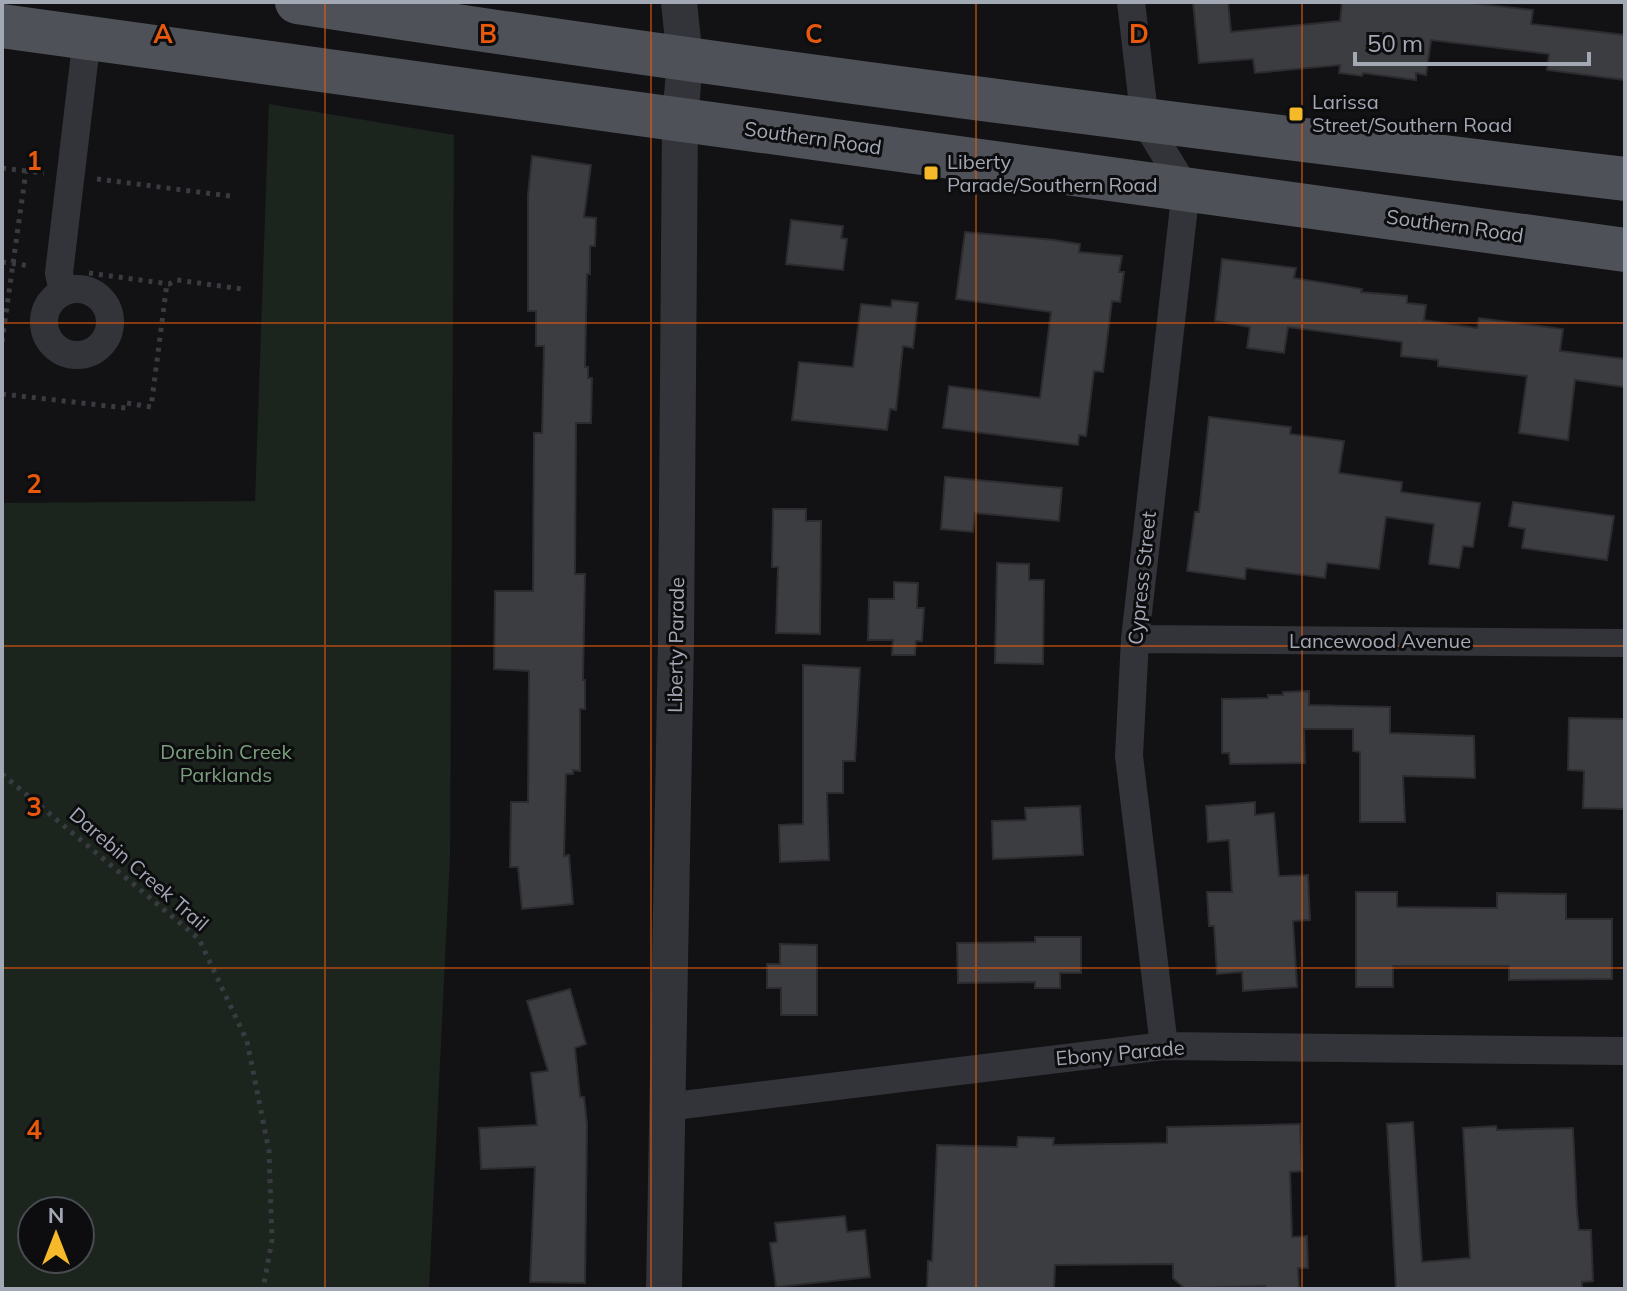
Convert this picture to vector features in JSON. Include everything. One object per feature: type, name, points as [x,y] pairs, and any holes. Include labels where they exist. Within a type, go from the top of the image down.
[{"type":"main road","points":[[297,2],[685,60],[1145,122],[1625,179]]},
{"type":"main road","name":"Southern Road","points":[[2,26],[1625,250]]},
{"type":"street","name":"Liberty Parade","points":[[664,1289],[676,639],[680,120],[685,60],[679,2]]},
{"type":"street","points":[[1131,2],[1145,122],[1186,189]]},
{"type":"street","points":[[63,292],[59,273],[87,37]]},
{"type":"street","name":"Cypress Street","points":[[1164,1046],[1129,756],[1135,639],[1186,189]]},
{"type":"street","name":"Lancewood Avenue","points":[[1135,639],[1625,643]]},
{"type":"street","name":"Ebony Parade","points":[[666,1107],[1164,1046],[1625,1051]]},
{"type":"path","points":[[2,168],[49,173]]},
{"type":"path","points":[[2,342],[26,171]]},
{"type":"path","points":[[88,178],[230,196]]},
{"type":"path","points":[[83,268],[91,274],[167,283],[177,280],[242,289]]},
{"type":"path","points":[[2,394],[126,408],[127,403],[151,407],[167,283]]},
{"type":"path","name":"Darebin Creek Trail","points":[[2,774],[199,939],[247,1041],[269,1151],[272,1240],[263,1289]]},
{"type":"green space","name":"Darebin Creek Parklands","points":[[269,104],[454,135],[450,857],[429,1289],[2,1289],[2,503],[255,501]]},
{"type":"building","points":[[1193,2],[1228,2],[1231,32],[1340,21],[1342,2],[1462,2],[1533,10],[1531,24],[1625,35],[1625,80],[1547,70],[1549,54],[1431,40],[1426,75],[1416,73],[1416,80],[1339,73],[1340,65],[1255,73],[1253,59],[1199,63]]},
{"type":"building","points":[[532,156],[591,165],[584,217],[596,218],[595,246],[590,246],[590,274],[587,274],[585,367],[588,367],[588,378],[592,378],[591,423],[576,423],[575,574],[585,574],[585,709],[580,709],[580,771],[573,770],[573,774],[566,774],[564,856],[569,855],[573,904],[522,909],[518,867],[510,867],[511,802],[528,802],[529,671],[494,669],[495,591],[533,591],[534,433],[542,433],[544,346],[536,346],[536,311],[528,311],[528,195]]},
{"type":"building","points":[[791,220],[843,226],[841,238],[847,239],[843,270],[786,264]]},
{"type":"building","points":[[965,232],[1054,240],[1080,244],[1079,252],[1122,256],[1119,272],[1124,272],[1120,302],[1112,301],[1103,372],[1094,371],[1086,436],[1079,435],[1078,445],[943,428],[949,386],[1040,398],[1051,312],[956,299]]},
{"type":"building","points":[[1222,259],[1296,268],[1294,278],[1362,289],[1361,292],[1407,296],[1407,303],[1426,305],[1424,320],[1477,328],[1479,318],[1563,329],[1560,351],[1625,359],[1625,387],[1575,380],[1568,440],[1519,433],[1527,376],[1438,366],[1438,360],[1401,356],[1402,342],[1288,327],[1284,353],[1247,348],[1250,327],[1215,321]]},
{"type":"building","points":[[892,300],[918,303],[913,348],[903,346],[896,410],[890,409],[887,430],[792,420],[799,362],[853,367],[861,304],[891,307]]},
{"type":"building","points":[[1209,417],[1291,427],[1290,434],[1344,441],[1339,473],[1402,482],[1401,492],[1480,503],[1473,547],[1463,546],[1459,568],[1429,564],[1434,524],[1386,517],[1379,569],[1327,563],[1325,578],[1246,568],[1245,579],[1187,571],[1195,512],[1199,512]]},
{"type":"building","points":[[945,477],[1062,488],[1059,521],[975,513],[973,532],[941,529]]},
{"type":"building","points":[[1513,502],[1614,516],[1607,560],[1522,548],[1525,529],[1509,526]]},
{"type":"building","points":[[773,509],[806,509],[806,521],[821,521],[820,634],[776,633],[778,567],[772,567]]},
{"type":"building","points":[[997,563],[1029,564],[1029,580],[1044,580],[1043,664],[995,663]]},
{"type":"building","points":[[894,582],[918,583],[917,608],[924,608],[922,641],[916,641],[915,655],[892,655],[893,640],[868,640],[869,599],[894,599]]},
{"type":"building","points":[[803,665],[860,668],[855,761],[843,761],[843,793],[827,793],[829,860],[780,862],[779,825],[803,824]]},
{"type":"building","points":[[1309,691],[1309,705],[1390,707],[1390,733],[1474,736],[1475,778],[1403,776],[1405,822],[1360,822],[1360,752],[1353,751],[1353,729],[1304,729],[1305,763],[1230,764],[1229,753],[1222,753],[1222,699],[1268,698],[1268,695],[1283,695],[1283,692]]},
{"type":"building","points":[[1569,718],[1625,719],[1625,809],[1583,808],[1584,771],[1568,770]]},
{"type":"building","points":[[1255,802],[1255,815],[1274,813],[1279,876],[1308,875],[1310,920],[1293,921],[1297,987],[1243,991],[1242,972],[1217,974],[1214,926],[1209,926],[1207,892],[1232,892],[1229,840],[1208,842],[1206,806]]},
{"type":"building","points":[[1080,806],[1083,855],[993,859],[992,821],[1026,820],[1025,808]]},
{"type":"building","points":[[1356,892],[1397,892],[1397,907],[1497,908],[1497,893],[1566,894],[1566,919],[1612,919],[1612,979],[1509,980],[1509,966],[1393,966],[1393,987],[1356,987]]},
{"type":"building","points":[[1035,937],[1081,937],[1081,973],[1060,973],[1060,988],[1035,988],[1035,982],[958,983],[957,943],[1035,942]]},
{"type":"building","points":[[780,944],[817,945],[817,1015],[781,1015],[781,988],[767,988],[767,964],[780,964]]},
{"type":"building","points":[[570,989],[586,1044],[575,1048],[580,1097],[584,1097],[587,1124],[585,1283],[530,1282],[535,1167],[481,1169],[479,1128],[537,1125],[531,1073],[548,1071],[527,1001]]},
{"type":"building","points":[[1413,1122],[1422,1262],[1470,1258],[1463,1128],[1573,1128],[1579,1230],[1591,1230],[1593,1281],[1582,1282],[1582,1289],[1396,1289],[1387,1124]]},
{"type":"building","points":[[1300,1124],[1302,1171],[1290,1172],[1292,1237],[1307,1236],[1308,1268],[1298,1268],[1299,1289],[1265,1289],[1265,1286],[1184,1288],[1173,1278],[1173,1264],[1055,1265],[1054,1289],[927,1289],[928,1261],[932,1261],[937,1145],[1017,1147],[1018,1137],[1054,1138],[1053,1145],[1167,1143],[1167,1127]]},
{"type":"building","points":[[845,1216],[847,1232],[865,1230],[870,1277],[776,1287],[770,1243],[777,1242],[775,1223]]},
{"type":"place","name":"Larissa Street/Southern Road","points":[[1296,114]]},
{"type":"place","name":"Liberty Parade/Southern Road","points":[[931,173]]}]
